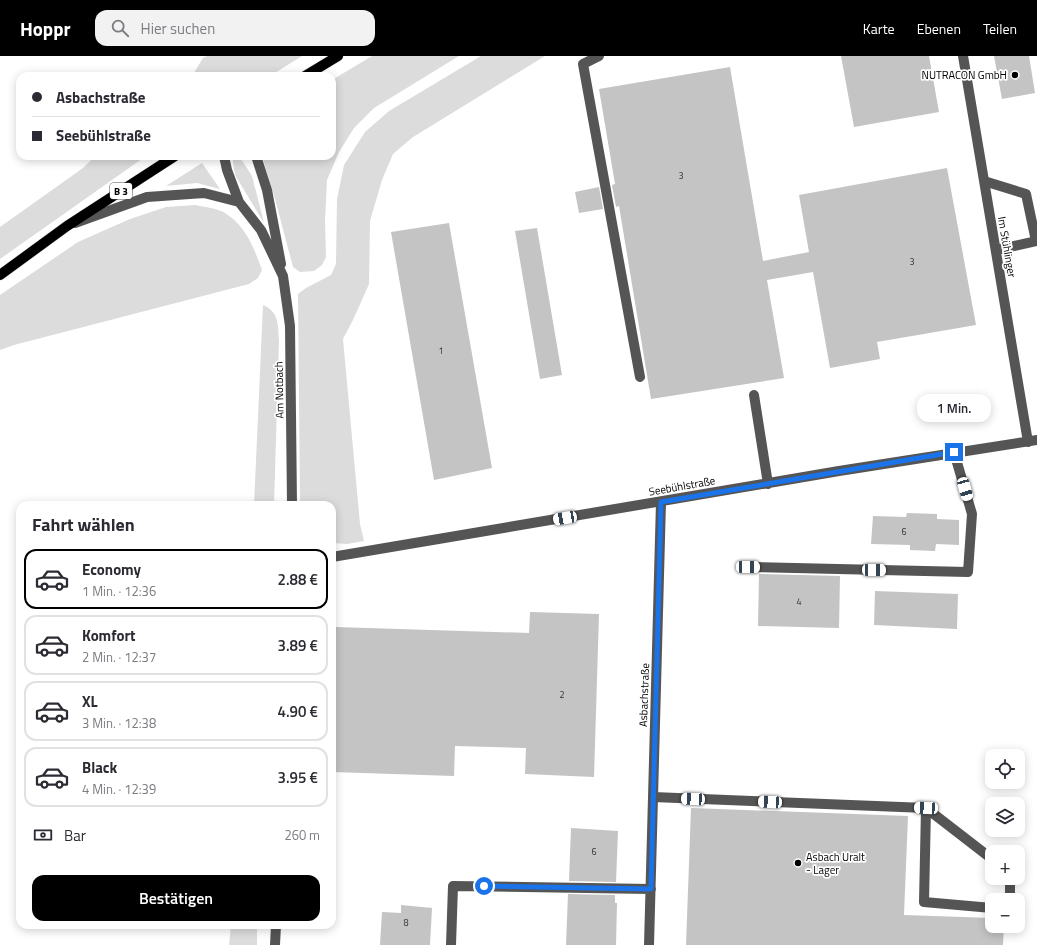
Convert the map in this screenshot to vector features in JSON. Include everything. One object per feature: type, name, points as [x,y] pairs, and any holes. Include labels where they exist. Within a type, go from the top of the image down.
[{"type":"main road","points":[[312,72],[338,56]]},
{"type":"main road","name":"B 3","points":[[0,275],[67,226],[169,160]]},
{"type":"street","points":[[599,56],[583,64],[640,377]]},
{"type":"street","name":"Im Stühlinger","points":[[963,56],[996,250],[1033,441]]},
{"type":"street","name":"Am Notbach","points":[[225,160],[239,202],[262,230],[283,276]]},
{"type":"street","name":"Am Notbach","points":[[257,160],[267,190],[283,276],[290,326],[292,501]]},
{"type":"street","points":[[984,181],[1026,194],[1037,241],[996,250]]},
{"type":"street","points":[[67,226],[147,197],[204,193],[239,202]]},
{"type":"street","points":[[754,395],[768,484]]},
{"type":"street","name":"Seebühlstraße","points":[[336,556],[954,452],[1033,441]]},
{"type":"street","points":[[748,567],[968,572],[972,514],[954,452]]},
{"type":"street","name":"Asbachstraße","points":[[649,945],[661,502]]},
{"type":"street","points":[[653,797],[926,808],[985,854]]},
{"type":"street","points":[[926,808],[924,902],[985,907]]},
{"type":"street","points":[[451,945],[453,886],[651,889]]},
{"type":"street","points":[[275,945],[276,929]]},
{"type":"shaded area","points":[[207,56],[302,56],[276,72],[195,72],[203,58]]},
{"type":"shaded area","points":[[372,56],[459,56],[374,108],[354,128],[336,159],[336,78]]},
{"type":"shaded area","points":[[481,56],[545,56],[413,137],[393,154],[382,180],[370,221],[369,284],[343,339],[360,524],[364,541],[347,544],[336,543],[336,501],[300,501],[298,294],[306,288],[331,275],[336,264],[337,199],[344,165],[365,132],[389,111]]},
{"type":"shaded area","points":[[91,160],[140,160],[0,259],[0,227],[83,168]]},
{"type":"shaded area","points":[[233,160],[241,160],[252,176],[264,223],[235,175]]},
{"type":"shaded area","points":[[263,160],[336,160],[327,180],[325,221],[326,257],[322,265],[314,271],[300,272],[293,267]]},
{"type":"shaded area","points":[[202,163],[220,189],[197,183],[166,186]]},
{"type":"shaded area","points":[[195,205],[222,211],[239,224],[256,254],[262,270],[258,278],[249,284],[14,345],[0,350],[0,295],[78,242],[130,219],[166,207]]},
{"type":"shaded area","points":[[263,305],[275,315],[279,334],[274,501],[254,501]]},
{"type":"shaded area","points":[[231,929],[257,929],[257,945],[229,945]]},
{"type":"building","points":[[841,56],[929,56],[939,112],[854,127]]},
{"type":"building","name":"NUTRACON GmbH","points":[[994,56],[1029,56],[1035,93],[1002,99]]},
{"type":"building","points":[[730,67],[763,261],[809,252],[799,195],[947,168],[976,325],[877,342],[880,359],[830,368],[813,272],[767,280],[784,378],[651,399],[619,206],[616,207],[612,185],[615,184],[599,89]]},
{"type":"building","points":[[599,187],[603,209],[579,213],[575,192]]},
{"type":"building","points":[[449,223],[492,468],[434,480],[391,232]]},
{"type":"building","points":[[537,228],[562,375],[540,379],[515,231]]},
{"type":"building","points":[[907,513],[937,514],[937,519],[959,520],[959,545],[936,544],[935,551],[910,550],[910,545],[871,544],[873,516],[906,517]]},
{"type":"building","points":[[759,574],[840,576],[839,628],[758,626]]},
{"type":"building","points":[[875,591],[958,594],[957,629],[874,625]]},
{"type":"building","points":[[530,612],[599,614],[594,777],[525,774],[526,748],[455,746],[454,776],[336,772],[336,627],[529,633]]},
{"type":"building","name":"Asbach Uralt - Lager","points":[[691,808],[908,816],[904,915],[985,918],[985,933],[1004,933],[1003,945],[686,945]]},
{"type":"building","points":[[571,828],[618,831],[616,882],[569,881]]},
{"type":"building","points":[[568,894],[615,895],[615,903],[617,903],[616,945],[566,945]]},
{"type":"building","points":[[401,905],[432,908],[430,945],[380,945],[382,912],[401,913]]},
{"type":"place","name":"NUTRACON GmbH","points":[[1015,75]]},
{"type":"place","name":"Asbach Uralt - Lager","points":[[798,863]]},
{"type":"route","points":[[484,886],[651,889],[661,502],[954,452]]}]
